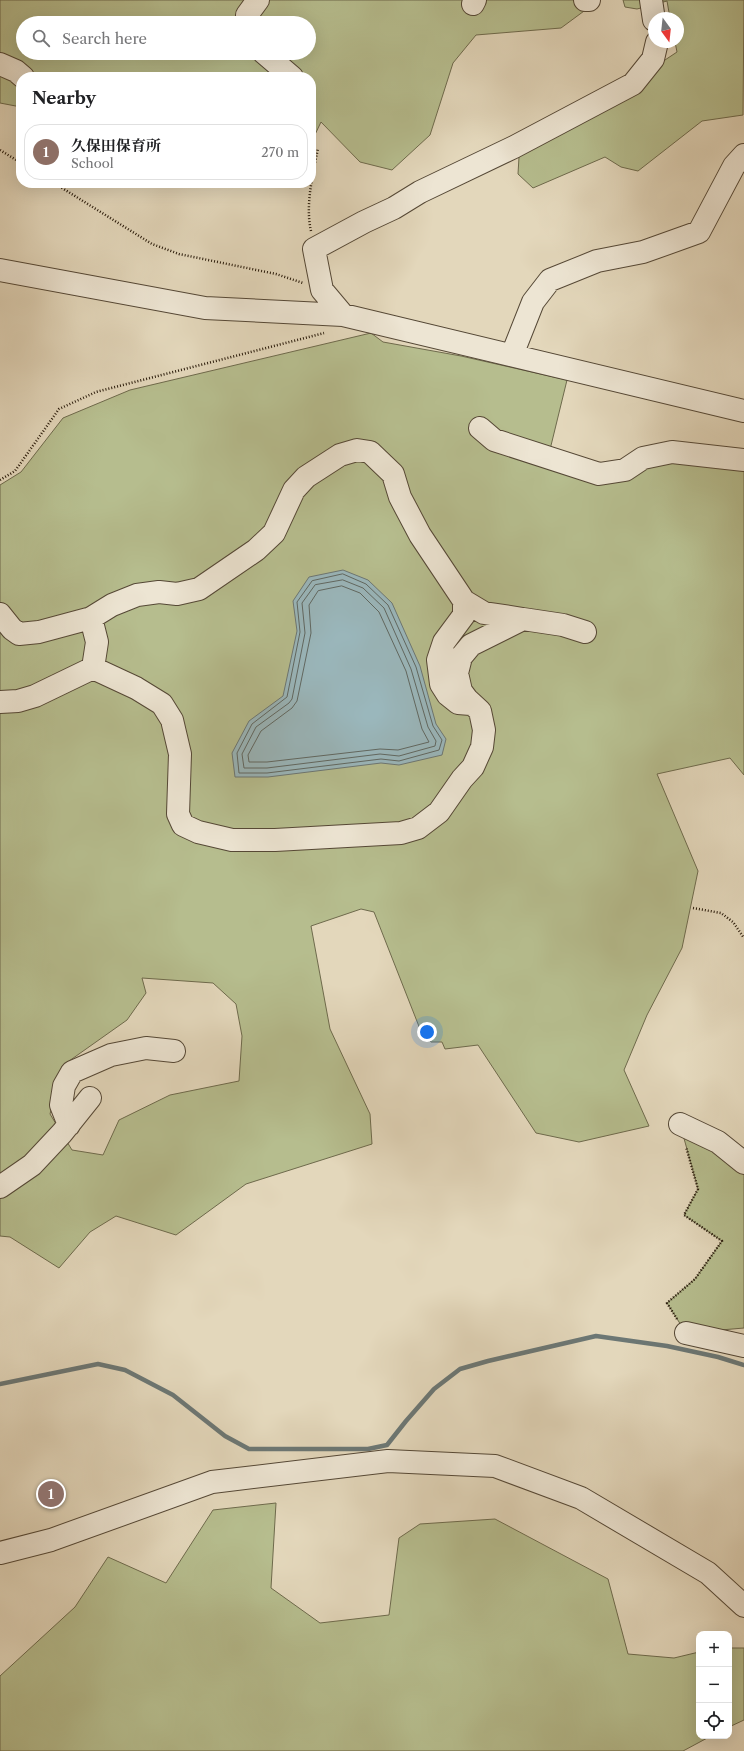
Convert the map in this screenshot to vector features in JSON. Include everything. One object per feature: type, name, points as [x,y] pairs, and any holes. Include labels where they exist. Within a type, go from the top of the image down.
[{"type":"street","points":[[247,16],[258,0]]},
{"type":"street","points":[[651,0],[653,12]]},
{"type":"street","points":[[343,315],[322,290],[314,249],[364,222],[394,208],[420,192],[514,147],[633,84],[653,59],[655,48]]},
{"type":"street","points":[[272,60],[286,72]]},
{"type":"street","points":[[0,64],[17,72]]},
{"type":"street","points":[[512,355],[533,302],[550,280],[597,260],[643,252],[699,232],[734,166],[744,155]]},
{"type":"street","points":[[0,270],[205,308],[343,315],[744,411]]},
{"type":"street","points":[[480,428],[494,440],[599,474],[625,470],[644,458],[672,452],[744,460]]},
{"type":"street","points":[[0,614],[12,629],[20,634],[39,632],[91,618],[112,605],[137,595],[159,592],[177,594],[199,589],[256,550],[274,533],[294,490],[306,477],[340,455],[357,450],[370,452],[393,474],[400,497],[420,535],[464,601],[484,614],[523,618],[564,625],[585,632]]},
{"type":"street","points":[[464,601],[464,615],[444,642],[438,660],[441,684],[448,695],[458,703],[472,704]]},
{"type":"street","points":[[91,618],[97,642],[93,668]]},
{"type":"street","points":[[93,668],[136,688],[162,704],[172,720],[180,754],[178,814],[183,825],[198,832],[232,840],[275,840],[401,833],[418,828],[440,812],[462,779],[473,767],[482,747],[484,730],[480,711],[461,691],[457,673],[461,658],[471,645],[523,618]]},
{"type":"street","points":[[0,702],[18,701],[35,696],[93,668]]},
{"type":"street","points":[[69,1125],[62,1105],[64,1086],[72,1072],[110,1055],[146,1048],[174,1051]]},
{"type":"street","points":[[0,1187],[32,1165],[69,1125],[90,1098]]},
{"type":"street","points":[[680,1124],[718,1142],[744,1163]]},
{"type":"street","points":[[686,1333],[744,1346]]},
{"type":"street","points":[[0,1553],[51,1540],[212,1482],[388,1461],[495,1466],[581,1498],[708,1573],[744,1606]]},
{"type":"path","points":[[316,158],[318,148]]},
{"type":"path","points":[[0,150],[16,160]]},
{"type":"path","points":[[62,188],[152,244],[179,254],[276,274],[322,290]]},
{"type":"path","points":[[311,188],[309,222],[314,249]]},
{"type":"path","points":[[0,480],[15,471],[59,409],[96,392],[328,332]]},
{"type":"path","points":[[693,908],[721,913],[733,922],[744,938]]},
{"type":"path","points":[[680,1124],[698,1189],[684,1215],[722,1241],[695,1279],[668,1303],[686,1333]]},
{"type":"green space","points":[[0,0],[599,0],[561,28],[476,35],[453,63],[430,135],[392,170],[360,162],[321,122],[316,132],[316,72],[16,72],[16,106],[0,103]]},
{"type":"green space","points":[[623,0],[744,0],[743,115],[702,121],[638,171],[621,167],[605,157],[533,188],[518,174],[519,157],[677,52],[676,48],[684,48],[684,12],[669,12],[667,1],[637,9],[625,7]]},
{"type":"green space","points":[[371,333],[383,342],[461,356],[567,380],[546,466],[673,461],[744,465],[744,775],[730,758],[657,774],[698,871],[682,948],[647,1015],[624,1070],[649,1126],[579,1142],[536,1133],[478,1045],[445,1049],[442,1042],[431,1042],[420,1029],[374,912],[361,909],[311,926],[330,1029],[370,1114],[372,1144],[246,1184],[176,1235],[116,1216],[90,1232],[59,1268],[10,1237],[0,1236],[0,485],[21,472],[63,418],[130,390]],"holes":[[[142,978],[213,983],[236,1004],[242,1036],[239,1081],[170,1095],[119,1120],[103,1155],[72,1150],[50,1114],[62,1066],[127,1020],[146,993]]]},
{"type":"green space","points":[[680,1124],[744,1164],[744,1328],[686,1333],[667,1303],[695,1279],[722,1241],[684,1215],[698,1189]]},
{"type":"green space","points":[[276,1503],[271,1588],[320,1623],[389,1615],[399,1538],[420,1524],[495,1519],[608,1579],[628,1654],[674,1658],[696,1653],[696,1739],[705,1739],[683,1751],[0,1751],[0,1676],[75,1607],[108,1557],[166,1583],[213,1510]]},
{"type":"green space","points":[[732,1648],[744,1648],[744,1720],[732,1726]]},
{"type":"water","points":[[343,570],[368,580],[392,603],[420,666],[436,724],[446,739],[442,755],[399,765],[381,763],[268,777],[235,777],[232,753],[249,721],[283,696],[297,631],[293,601],[309,577]]},
{"type":"waterway","points":[[0,1384],[98,1364],[125,1370],[173,1395],[225,1436],[249,1449],[368,1449],[387,1445],[434,1389],[460,1369],[596,1336],[667,1346],[718,1357],[744,1365]]},
{"type":"place","name":"久保田保育所","points":[[51,1494]]}]
